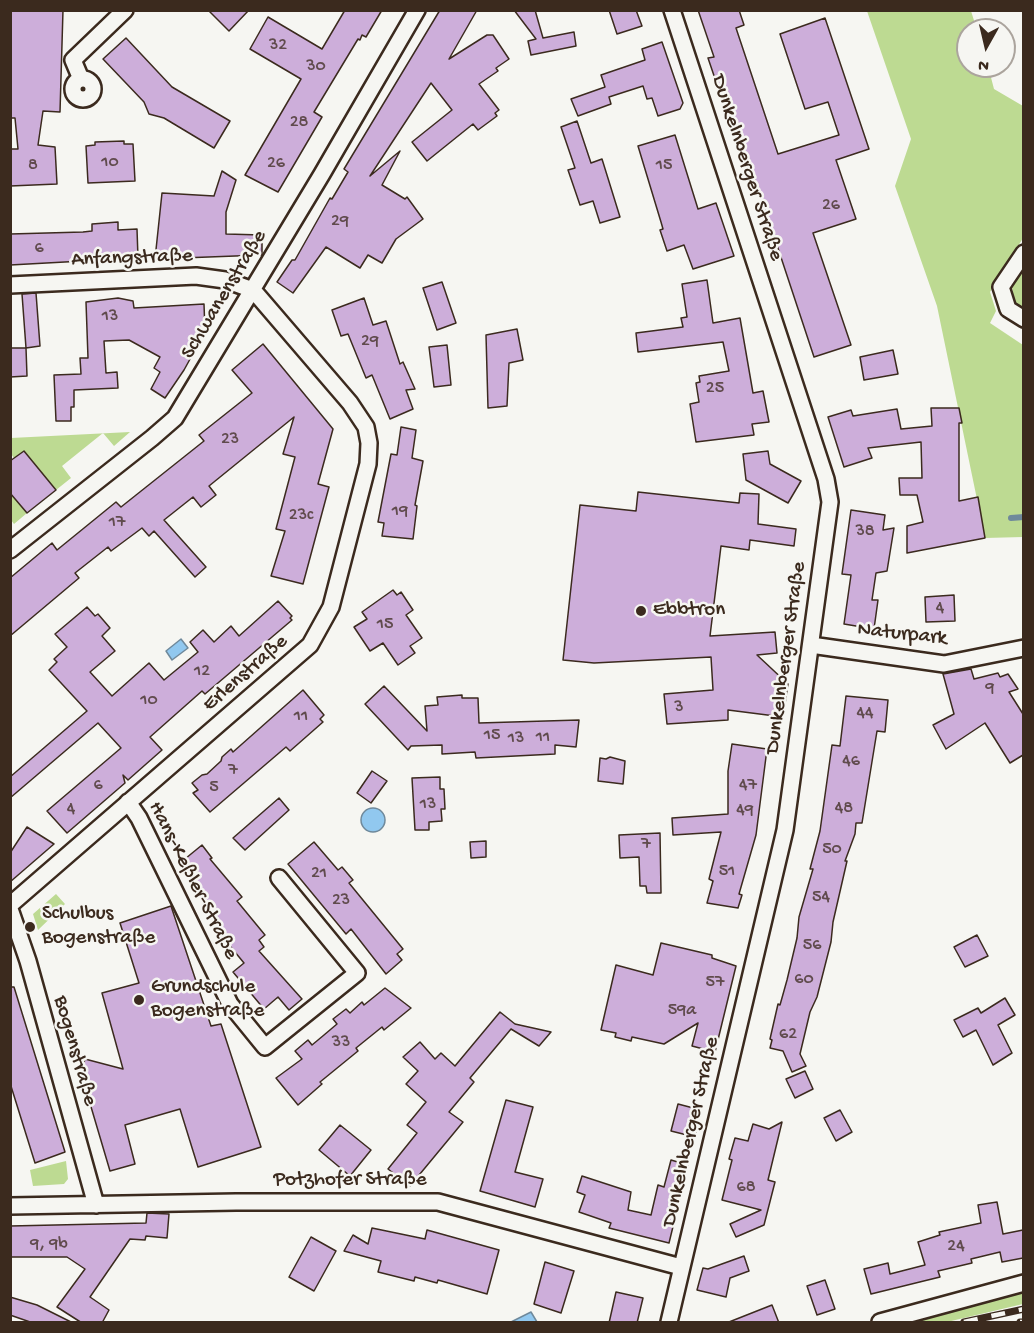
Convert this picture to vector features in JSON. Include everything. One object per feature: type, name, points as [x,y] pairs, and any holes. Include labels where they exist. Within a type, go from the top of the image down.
[{"type":"street","points":[[81,79],[73,60],[125,10]]},
{"type":"street","name":"Schwanenstraße","points":[[10,550],[170,424],[253,291],[417,10]]},
{"type":"street","name":"Dunkelnberger Straße","points":[[669,1323],[785,830],[830,502],[826,479],[672,10]]},
{"type":"street","points":[[1023,253],[1001,287],[1008,309],[1023,320]]},
{"type":"street","name":"Anfangstraße","points":[[10,285],[196,276],[225,280],[253,291]]},
{"type":"street","name":"Erlenstraße","points":[[10,907],[310,645],[331,607],[368,464],[369,443],[366,427],[330,377],[253,291]]},
{"type":"street","name":"Naturpark","points":[[811,645],[944,664],[1023,648]]},
{"type":"street","name":"Hans-Keßler-Straße","points":[[128,802],[139,818],[230,1004],[265,1047],[357,973],[279,878]]},
{"type":"street","name":"Bogenstraße","points":[[10,907],[28,961],[96,1205]]},
{"type":"street","name":"Potzhofer Straße","points":[[10,1206],[229,1202],[438,1202],[681,1267]]},
{"type":"street","points":[[880,1323],[1023,1283]]},
{"type":"green space","points":[[867,11],[971,11],[973,18],[956,18],[956,78],[991,78],[994,89],[1023,106],[1023,238],[990,292],[996,311],[990,323],[1023,345],[1023,537],[985,538],[937,306],[895,186],[911,139]]},
{"type":"green space","points":[[1023,265],[1023,308],[1014,301],[1012,287]]},
{"type":"green space","points":[[130,432],[114,446],[103,433]]},
{"type":"green space","points":[[103,433],[62,466],[71,478],[56,490],[24,451],[14,458],[11,454],[11,438]]},
{"type":"green space","points":[[10,493],[27,513],[14,524],[11,520]]},
{"type":"green space","points":[[56,894],[65,904],[38,930],[33,914]]},
{"type":"green space","points":[[66,1161],[68,1179],[64,1184],[33,1186],[30,1170]]},
{"type":"green space","points":[[1023,1292],[1023,1304],[947,1322],[908,1322],[957,1307]]},
{"type":"water","points":[[181,639],[188,648],[172,660],[166,651]]},
{"type":"water","points":[[373,808],[378,809],[384,815],[384,825],[378,831],[373,832],[368,831],[362,825],[361,820],[362,815],[368,809]]},
{"type":"water","points":[[531,1312],[537,1322],[511,1322]]},
{"type":"building","points":[[10,10],[63,10],[60,112],[43,111],[38,145],[55,147],[57,184],[10,186],[10,149],[18,149],[15,118],[10,118]]},
{"type":"building","points":[[208,10],[249,10],[229,31]]},
{"type":"building","points":[[345,10],[382,10],[366,37],[362,35],[360,40],[358,39],[314,112],[322,117],[278,192],[245,175],[301,79],[250,49],[268,17],[322,49]]},
{"type":"building","points":[[440,10],[477,10],[449,59],[487,35],[493,35],[509,59],[496,68],[498,71],[479,84],[499,110],[495,113],[497,116],[478,130],[473,124],[427,161],[412,142],[452,110],[431,83],[370,176],[400,151],[382,185],[405,199],[407,197],[423,219],[396,239],[382,263],[368,255],[360,268],[326,247],[293,293],[277,282],[292,260],[295,260],[330,198],[332,199],[348,172],[344,169]]},
{"type":"building","points":[[514,10],[535,10],[543,38],[574,32],[576,46],[531,55],[528,41],[536,39]]},
{"type":"building","points":[[609,10],[636,10],[642,26],[617,34]]},
{"type":"building","points":[[698,10],[739,10],[744,25],[736,28],[778,154],[839,135],[828,102],[805,109],[780,34],[825,18],[869,149],[836,160],[856,219],[813,233],[851,345],[814,357],[761,197],[750,166],[745,167],[708,58],[714,57]]},
{"type":"building","points":[[126,38],[172,87],[230,121],[214,148],[164,118],[149,114],[144,102],[103,59]]},
{"type":"building","points":[[662,42],[683,103],[680,109],[658,116],[652,98],[647,99],[643,86],[609,97],[611,104],[578,116],[571,99],[605,87],[601,75],[645,60],[642,49]]},
{"type":"building","points":[[577,121],[591,163],[602,159],[620,217],[600,223],[593,201],[580,205],[568,170],[575,168],[561,127]]},
{"type":"building","points":[[675,135],[698,209],[716,203],[734,256],[693,269],[684,245],[667,251],[660,230],[663,229],[638,146]]},
{"type":"building","points":[[124,141],[124,144],[133,144],[135,181],[88,183],[86,146],[95,145],[95,142]]},
{"type":"building","points":[[222,171],[236,180],[226,212],[226,234],[262,235],[262,255],[155,259],[162,193],[214,196]]},
{"type":"building","points":[[118,222],[118,230],[137,229],[138,258],[10,265],[10,234],[92,231],[92,224]]},
{"type":"building","points":[[707,280],[713,323],[740,318],[753,393],[763,391],[769,422],[752,424],[754,435],[696,442],[690,404],[699,402],[696,383],[700,382],[699,376],[729,371],[723,342],[638,352],[636,333],[683,327],[681,318],[687,317],[682,284]]},
{"type":"building","points":[[442,282],[456,323],[437,330],[423,288]]},
{"type":"building","points":[[36,293],[40,346],[26,348],[22,294]]},
{"type":"building","points":[[118,298],[133,301],[134,308],[204,304],[205,332],[165,398],[151,389],[160,372],[154,368],[160,357],[129,340],[104,341],[106,373],[117,372],[118,388],[74,390],[71,421],[56,421],[54,375],[81,374],[80,358],[88,358],[86,302]]},
{"type":"building","points":[[364,298],[373,325],[386,321],[400,364],[403,362],[415,389],[406,390],[413,409],[390,419],[372,375],[366,378],[348,334],[341,336],[332,310]]},
{"type":"building","points":[[517,329],[523,360],[509,363],[507,406],[488,408],[486,335]]},
{"type":"building","points":[[263,344],[333,429],[318,484],[329,487],[303,584],[271,576],[285,531],[276,529],[295,457],[283,454],[294,417],[209,486],[216,495],[201,507],[193,497],[164,520],[206,567],[195,577],[154,531],[149,536],[142,528],[111,551],[108,547],[75,573],[79,578],[10,636],[10,578],[52,543],[57,550],[116,502],[121,507],[204,441],[199,435],[252,393],[232,370]]},
{"type":"building","points":[[447,345],[451,385],[434,387],[429,347]]},
{"type":"building","points":[[10,348],[26,348],[27,376],[10,377]]},
{"type":"building","points":[[893,350],[898,374],[864,380],[860,357]]},
{"type":"building","points":[[931,408],[959,408],[962,423],[959,423],[959,501],[978,497],[985,538],[907,553],[907,526],[923,522],[917,495],[900,495],[899,478],[922,478],[921,442],[868,448],[872,458],[844,467],[828,417],[851,410],[853,416],[897,409],[901,429],[932,426]]},
{"type":"building","points":[[401,427],[416,430],[412,458],[423,461],[415,505],[417,506],[413,539],[382,536],[384,523],[378,522],[391,454],[397,455]]},
{"type":"building","points":[[24,451],[56,490],[27,513],[10,493],[10,461]]},
{"type":"building","points":[[768,451],[770,464],[801,481],[788,503],[746,480],[743,454]]},
{"type":"building","points":[[638,492],[739,503],[740,493],[759,494],[758,524],[796,529],[794,546],[750,540],[749,550],[721,546],[710,636],[775,632],[777,653],[757,655],[788,684],[783,717],[728,710],[728,720],[667,724],[664,694],[713,690],[711,657],[594,663],[563,660],[580,505],[636,511]]},
{"type":"building","points":[[851,510],[885,515],[883,530],[894,528],[887,571],[876,573],[872,600],[878,600],[874,629],[844,624],[851,575],[842,574]]},
{"type":"building","points":[[393,590],[397,595],[401,592],[413,610],[406,615],[422,638],[410,646],[415,653],[398,665],[383,643],[370,651],[354,627],[367,619],[362,612]]},
{"type":"building","points":[[954,595],[955,621],[926,622],[925,597]]},
{"type":"building","points":[[278,601],[292,616],[290,618],[292,620],[205,694],[202,691],[150,737],[162,750],[128,780],[123,775],[125,783],[67,833],[47,811],[121,748],[98,723],[10,798],[10,777],[87,711],[49,670],[57,662],[54,659],[67,647],[55,634],[87,607],[95,616],[98,614],[110,628],[102,636],[115,651],[90,672],[112,696],[149,663],[164,680],[198,652],[190,642],[203,630],[214,642],[231,626],[239,636]]},
{"type":"building","points":[[971,669],[974,679],[998,673],[1000,677],[1008,674],[1018,689],[1009,692],[1023,714],[1023,755],[1010,763],[985,723],[946,749],[933,725],[954,714],[943,674]]},
{"type":"building","points":[[384,686],[427,731],[425,706],[438,705],[437,697],[462,695],[462,698],[478,698],[479,723],[579,720],[576,747],[555,745],[555,754],[476,758],[475,752],[442,754],[442,745],[411,746],[408,750],[365,704]]},
{"type":"building","points":[[303,690],[324,715],[320,719],[323,722],[290,751],[286,747],[210,812],[193,793],[198,790],[192,783],[207,774],[231,749],[233,752]]},
{"type":"building","points":[[846,696],[888,700],[885,732],[877,731],[862,823],[856,823],[855,834],[845,861],[847,861],[833,922],[831,942],[800,1054],[806,1066],[792,1072],[783,1051],[770,1048],[772,1040],[770,1039],[778,1004],[780,1005],[787,980],[797,938],[799,917],[813,869],[810,869],[820,831],[832,745],[840,746]]},
{"type":"building","points":[[732,744],[767,749],[756,835],[739,894],[742,895],[738,908],[707,903],[713,881],[709,879],[721,832],[673,835],[672,818],[728,814],[728,771]]},
{"type":"building","points":[[610,757],[625,761],[623,784],[598,781],[600,758]]},
{"type":"building","points":[[372,771],[387,781],[371,803],[357,793]]},
{"type":"building","points":[[440,777],[440,789],[444,789],[445,809],[441,809],[442,821],[429,822],[429,830],[415,830],[412,778]]},
{"type":"building","points":[[279,798],[289,810],[245,850],[233,838]]},
{"type":"building","points":[[27,827],[54,844],[10,882],[10,853]]},
{"type":"building","points":[[660,833],[661,893],[647,893],[646,886],[640,886],[639,857],[620,858],[619,835]]},
{"type":"building","points":[[486,841],[486,857],[471,858],[470,842]]},
{"type":"building","points":[[314,842],[338,870],[342,867],[353,880],[349,883],[403,949],[397,954],[402,960],[386,974],[351,929],[346,934],[288,864]]},
{"type":"building","points":[[202,845],[212,858],[210,859],[242,897],[237,901],[265,935],[259,940],[264,947],[259,951],[302,999],[289,1010],[278,997],[264,1009],[233,972],[244,963],[211,923],[214,920],[203,907],[206,904],[188,877],[190,875],[180,863]]},
{"type":"building","points":[[171,906],[211,1026],[221,1024],[261,1147],[198,1167],[180,1109],[125,1125],[135,1164],[110,1171],[81,1073],[85,1059],[123,1069],[102,993],[139,983],[120,923]]},
{"type":"building","points":[[977,935],[988,956],[965,967],[954,947]]},
{"type":"building","points":[[661,943],[712,955],[712,958],[736,966],[715,1052],[692,1046],[698,1023],[664,1044],[632,1037],[631,1041],[615,1037],[616,1033],[601,1030],[616,965],[653,975]]},
{"type":"building","points":[[10,987],[14,987],[65,1152],[35,1163],[10,1083]]},
{"type":"building","points":[[385,988],[411,1008],[384,1030],[382,1027],[356,1048],[358,1051],[320,1082],[322,1084],[298,1105],[276,1078],[302,1059],[295,1051],[308,1040],[312,1045],[337,1024],[333,1019],[346,1009],[350,1013],[362,1002],[364,1005]]},
{"type":"building","points":[[1005,998],[1015,1015],[998,1025],[1012,1053],[993,1065],[976,1030],[963,1037],[954,1020],[978,1008],[981,1013]]},
{"type":"building","points":[[500,1012],[515,1024],[551,1032],[539,1046],[511,1029],[470,1078],[474,1082],[449,1112],[463,1122],[410,1186],[388,1169],[417,1133],[407,1125],[426,1102],[406,1084],[418,1071],[403,1057],[420,1042],[435,1059],[441,1053],[455,1066]]},
{"type":"building","points":[[805,1071],[813,1089],[795,1098],[786,1079]]},
{"type":"building","points":[[506,1100],[533,1107],[515,1172],[543,1179],[535,1207],[480,1191]]},
{"type":"building","points":[[678,1104],[701,1110],[695,1137],[671,1131]]},
{"type":"building","points":[[840,1110],[852,1132],[836,1141],[824,1118]]},
{"type":"building","points":[[782,1122],[768,1180],[775,1182],[764,1225],[736,1237],[730,1224],[761,1210],[722,1200],[735,1138],[748,1141],[753,1124],[769,1129]]},
{"type":"building","points":[[340,1125],[371,1150],[350,1176],[319,1150]]},
{"type":"building","points":[[671,1160],[688,1165],[669,1243],[609,1228],[611,1223],[579,1212],[585,1195],[577,1192],[582,1176],[631,1192],[628,1210],[651,1215],[658,1185],[664,1187]]},
{"type":"building","points":[[997,1202],[1003,1234],[1023,1230],[1023,1258],[1002,1262],[1000,1252],[971,1259],[972,1263],[938,1271],[940,1277],[871,1294],[864,1269],[888,1263],[890,1274],[925,1265],[918,1242],[940,1235],[939,1232],[981,1223],[978,1205]]},
{"type":"building","points":[[147,1213],[169,1214],[167,1238],[146,1236],[145,1240],[130,1239],[90,1297],[109,1310],[102,1323],[82,1323],[57,1307],[85,1269],[67,1257],[10,1257],[10,1226],[146,1223]]},
{"type":"building","points":[[372,1228],[425,1239],[427,1230],[499,1250],[487,1294],[438,1280],[437,1283],[415,1277],[414,1281],[378,1272],[381,1261],[344,1251],[353,1235],[368,1244]]},
{"type":"building","points":[[311,1237],[336,1251],[314,1291],[289,1277]]},
{"type":"building","points":[[744,1256],[749,1271],[730,1278],[726,1297],[697,1290],[703,1268],[708,1269]]},
{"type":"building","points":[[545,1262],[574,1271],[561,1313],[534,1304]]},
{"type":"building","points":[[825,1280],[835,1309],[817,1315],[807,1286]]},
{"type":"building","points":[[616,1292],[643,1298],[637,1323],[609,1323]]},
{"type":"building","points":[[10,1297],[37,1305],[73,1323],[33,1323],[10,1315]]},
{"type":"building","points":[[772,1305],[779,1323],[729,1323],[729,1322]]},
{"type":"waterway","points":[[1011,518],[1024,517]]},
{"type":"railway","points":[[964,1322],[1024,1309]]},
{"type":"place","name":"Ebbtron","points":[[641,611]]},
{"type":"place","name":"Schulbus Bogenstraße","points":[[30,927]]},
{"type":"place","name":"Grundschule Bogenstraße","points":[[139,1000]]}]
